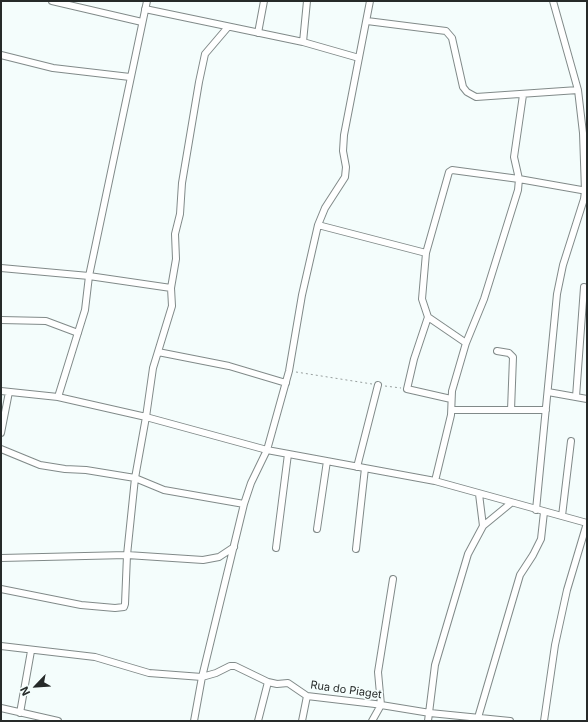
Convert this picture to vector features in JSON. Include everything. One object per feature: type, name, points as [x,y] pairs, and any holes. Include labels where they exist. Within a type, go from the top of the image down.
[{"type":"street","points":[[52,1],[142,22]]},
{"type":"street","points":[[58,397],[85,310],[89,276],[147,1]]},
{"type":"street","points":[[258,33],[264,1]]},
{"type":"street","points":[[303,42],[307,1]]},
{"type":"street","points":[[194,721],[202,677],[244,504],[251,483],[267,450],[289,371],[302,295],[318,225],[325,208],[344,177],[346,167],[343,151],[344,135],[370,1]]},
{"type":"street","points":[[536,510],[551,348],[560,281],[586,191],[583,133],[578,90],[553,1]]},
{"type":"street","points":[[145,9],[303,42],[359,58]]},
{"type":"street","points":[[367,21],[446,31],[452,38],[464,86],[467,92],[476,97],[523,95],[578,90]]},
{"type":"street","points":[[1,589],[72,603],[120,608],[125,604],[127,555],[135,478],[153,368],[172,306],[171,288],[176,259],[175,234],[180,214],[182,183],[203,63],[209,48],[228,27]]},
{"type":"street","points":[[1,55],[53,68],[130,77]]},
{"type":"street","points":[[435,481],[452,410],[451,399],[466,343],[484,299],[516,197],[519,179],[514,157],[523,95]]},
{"type":"street","points":[[451,399],[406,389],[428,317],[422,299],[426,254],[449,172],[452,170],[519,179],[586,191]]},
{"type":"street","points":[[318,225],[426,254]]},
{"type":"street","points":[[1,268],[89,276],[171,288]]},
{"type":"street","points":[[576,397],[584,287]]},
{"type":"street","points":[[428,317],[466,343]]},
{"type":"street","points":[[1,320],[46,321],[78,333]]},
{"type":"street","points":[[497,351],[509,353],[513,357],[511,410]]},
{"type":"street","points":[[158,352],[229,366],[286,383]]},
{"type":"street","points":[[357,467],[378,385]]},
{"type":"street","points":[[1,392],[58,397],[146,417],[267,450],[435,481],[587,523],[569,582],[554,650],[544,721]]},
{"type":"street","points":[[1,434],[9,392]]},
{"type":"street","points":[[548,392],[587,399]]},
{"type":"street","points":[[452,410],[546,410]]},
{"type":"street","points":[[562,516],[571,441]]},
{"type":"street","points":[[1,449],[40,465],[65,469],[86,470],[135,478],[164,490],[244,504]]},
{"type":"street","points":[[276,548],[288,454]]},
{"type":"street","points":[[317,529],[327,461]]},
{"type":"street","points":[[356,549],[365,468]]},
{"type":"street","points":[[479,494],[483,526]]},
{"type":"street","points":[[428,721],[435,665],[468,554],[483,526],[512,503]]},
{"type":"street","points":[[478,720],[520,575],[541,539],[544,512]]},
{"type":"street","points":[[1,558],[127,555],[203,560],[219,557],[234,547]]},
{"type":"street","points":[[372,721],[381,705],[378,672],[393,579]]},
{"type":"street","name":"Rua do Piaget","points":[[1,646],[31,651],[95,657],[149,673],[202,677],[216,673],[230,666],[235,666],[268,682],[277,684],[288,683],[307,696],[381,705],[478,720],[510,721]]},
{"type":"street","points":[[20,713],[31,651]]},
{"type":"street","points":[[258,721],[268,682]]},
{"type":"street","points":[[302,721],[307,696]]},
{"type":"street","points":[[1,708],[58,721]]},
{"type":"path","points":[[289,371],[406,389]]}]
